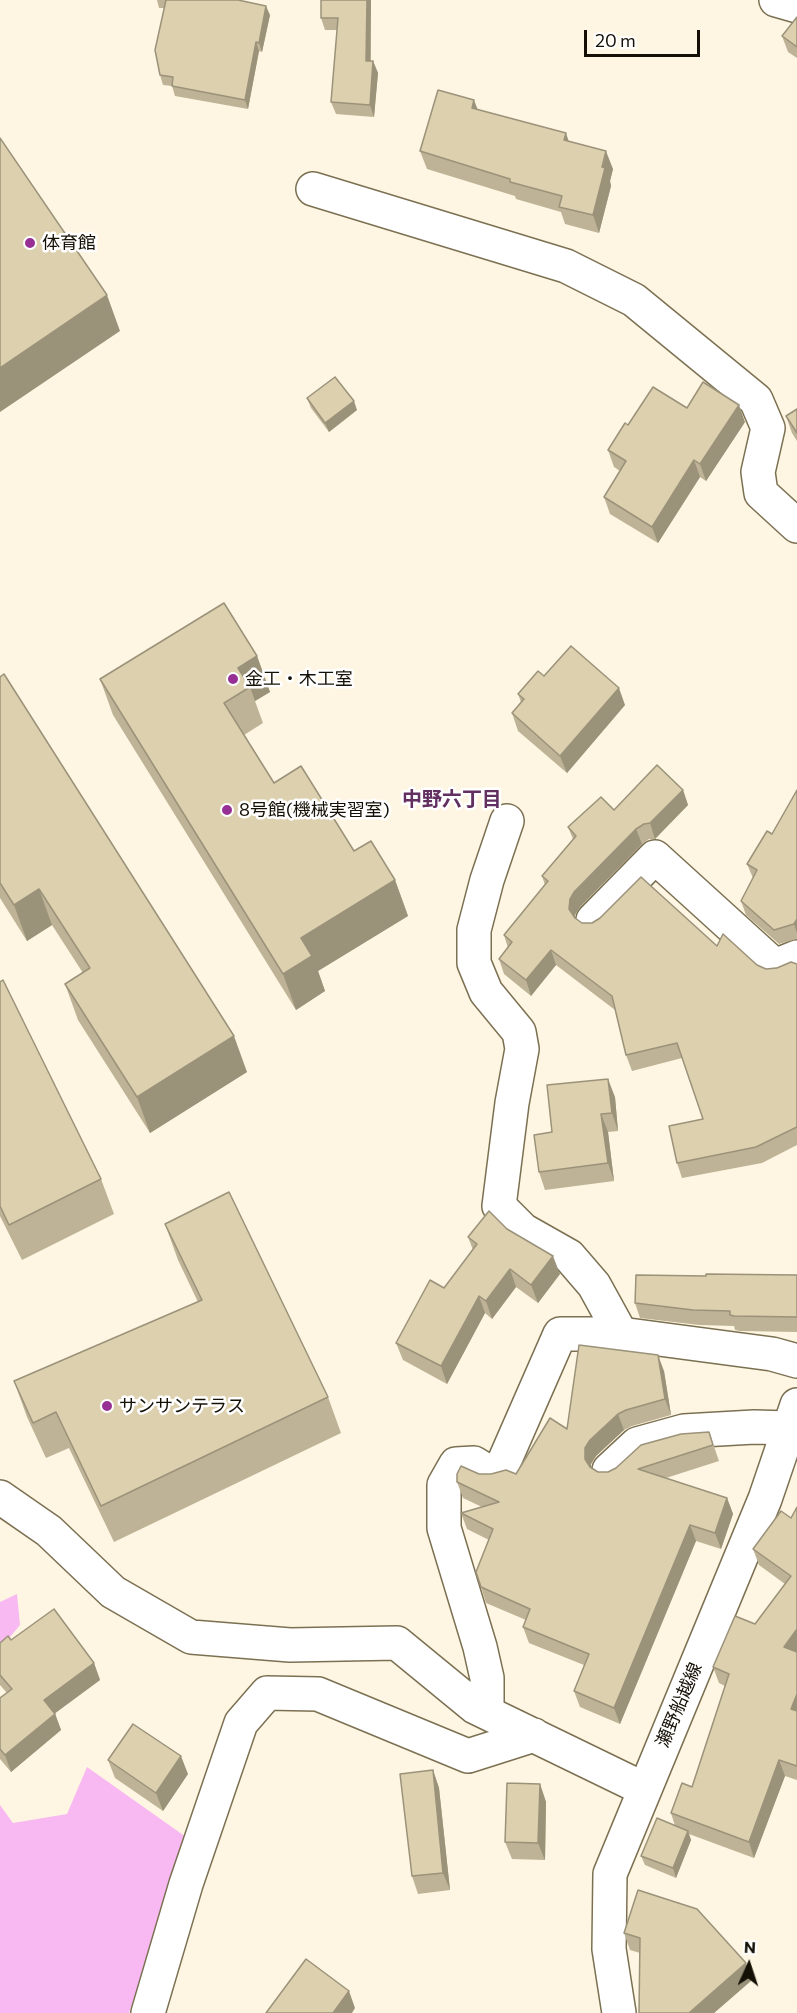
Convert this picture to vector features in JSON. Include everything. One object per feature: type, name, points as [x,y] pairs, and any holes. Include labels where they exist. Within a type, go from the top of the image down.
[{"type":"street","points":[[776,0],[797,6]]},
{"type":"street","points":[[314,189],[566,266],[634,300],[756,400],[768,428],[758,472],[761,493],[797,526]]},
{"type":"street","points":[[507,821],[487,880],[474,930],[474,963],[486,992],[519,1032],[522,1049],[510,1113],[499,1206],[523,1230],[568,1256],[594,1285],[621,1334]]},
{"type":"street","points":[[593,920],[655,857],[775,966],[797,957]]},
{"type":"street","points":[[487,1712],[487,1678],[480,1647],[444,1528],[444,1485],[456,1464],[474,1463],[487,1471],[500,1471],[560,1334],[621,1334],[772,1354],[797,1360]]},
{"type":"street","points":[[609,1470],[637,1444],[684,1431],[754,1427],[793,1417]]},
{"type":"street","name":"瀬野船越線","points":[[619,2013],[609,1949],[610,1874],[765,1499],[793,1417]]},
{"type":"street","points":[[0,1497],[49,1531],[113,1592],[191,1637],[290,1645],[397,1643],[476,1707],[644,1789]]},
{"type":"street","points":[[148,2013],[186,1884],[241,1723],[267,1693],[318,1694],[468,1756],[534,1735]]},
{"type":"shaded area","points":[[17,1594],[20,1625],[0,1649],[0,1602]]},
{"type":"shaded area","points":[[87,1767],[186,1837],[169,1897],[129,2013],[0,2013],[0,1805],[13,1823],[67,1814]]},
{"type":"building","points":[[166,0],[238,0],[266,6],[259,43],[256,42],[245,100],[172,86],[173,77],[160,75],[155,50]]},
{"type":"building","points":[[321,0],[367,0],[366,61],[373,61],[370,105],[331,102],[338,18],[321,18]]},
{"type":"building","points":[[797,17],[797,47],[782,36]]},
{"type":"building","points":[[438,90],[474,100],[472,108],[566,133],[564,140],[606,151],[602,167],[605,168],[593,215],[559,207],[562,196],[510,182],[510,179],[420,151]]},
{"type":"building","name":"体育館","points":[[0,138],[107,295],[0,368]]},
{"type":"building","points":[[335,377],[354,401],[325,423],[307,398]]},
{"type":"building","points":[[703,382],[739,405],[700,464],[694,460],[652,527],[604,497],[626,461],[608,450],[625,423],[628,425],[653,387],[687,408]]},
{"type":"building","points":[[797,409],[797,433],[786,416]]},
{"type":"building","name":"8号館(機械実習室)","points":[[224,603],[257,656],[238,668],[250,687],[224,703],[274,783],[301,766],[354,851],[371,841],[395,880],[301,938],[312,956],[283,974],[100,679]]},
{"type":"building","points":[[571,646],[619,688],[560,756],[512,713],[524,699],[518,694],[538,671],[544,676]]},
{"type":"building","points":[[4,674],[234,1036],[137,1097],[65,984],[90,968],[39,889],[14,905],[0,883],[0,677]]},
{"type":"building","points":[[657,765],[683,790],[650,823],[636,829],[574,892],[570,899],[569,909],[575,918],[582,923],[592,923],[600,918],[641,877],[717,946],[723,934],[757,965],[766,969],[777,968],[791,962],[797,964],[797,1127],[756,1147],[677,1163],[669,1126],[703,1119],[677,1043],[626,1055],[612,996],[551,950],[526,980],[499,959],[512,942],[504,935],[548,881],[542,876],[576,836],[568,827],[601,797],[614,810]]},
{"type":"building","points":[[797,790],[797,919],[794,924],[774,930],[741,901],[757,870],[747,864],[767,831],[772,834]]},
{"type":"building","points":[[3,980],[101,1179],[9,1225],[0,1206],[0,982]]},
{"type":"building","points":[[608,1079],[612,1113],[601,1114],[608,1163],[539,1172],[534,1135],[552,1132],[547,1085]]},
{"type":"building","points":[[229,1192],[328,1397],[101,1506],[56,1412],[33,1423],[14,1381],[202,1300],[165,1224]]},
{"type":"building","points":[[489,1211],[507,1229],[553,1256],[531,1285],[510,1269],[486,1301],[479,1296],[441,1366],[396,1343],[430,1280],[444,1288],[477,1244],[468,1237]]},
{"type":"building","points":[[706,1274],[797,1275],[797,1317],[734,1316],[730,1315],[730,1311],[693,1310],[635,1303],[636,1275],[706,1276]]},
{"type":"building","points":[[579,1345],[658,1355],[665,1399],[618,1414],[590,1440],[585,1448],[585,1459],[590,1467],[598,1472],[608,1472],[616,1468],[641,1445],[681,1434],[709,1432],[713,1445],[638,1469],[727,1498],[715,1533],[690,1525],[614,1708],[574,1691],[589,1654],[523,1627],[530,1609],[481,1587],[476,1572],[493,1529],[461,1513],[499,1502],[457,1482],[457,1474],[461,1466],[479,1474],[506,1470],[516,1474],[550,1418],[567,1429]]},
{"type":"building","points":[[797,1507],[797,1629],[784,1647],[797,1652],[797,1694],[791,1709],[797,1711],[797,1766],[779,1760],[749,1842],[671,1813],[682,1783],[692,1787],[729,1674],[713,1667],[735,1616],[755,1624],[791,1576],[753,1549],[781,1511],[791,1518]]},
{"type":"building","points":[[54,1609],[94,1663],[44,1700],[55,1714],[5,1755],[0,1749],[0,1698],[12,1689],[0,1675],[0,1643],[8,1636],[11,1640]]},
{"type":"building","points":[[133,1724],[181,1756],[156,1793],[108,1760]]},
{"type":"building","points":[[433,1770],[443,1873],[412,1876],[400,1774]]},
{"type":"building","points":[[507,1783],[540,1784],[538,1843],[505,1842]]},
{"type":"building","points":[[657,1818],[688,1831],[673,1868],[641,1856]]},
{"type":"building","points":[[638,1890],[697,1909],[746,1963],[689,2013],[639,2013],[640,1938],[624,1933]]},
{"type":"building","points":[[306,1959],[349,1991],[333,2013],[266,2013]]},
{"type":"place","name":"体育館","points":[[30,243]]},
{"type":"place","name":"金工・木工室","points":[[233,679]]},
{"type":"place","name":"8号館(機械実習室)","points":[[227,810]]},
{"type":"place","name":"サンサンテラス","points":[[107,1406]]},
{"type":"district","name":"中野六丁目","points":[[452,799]]}]
